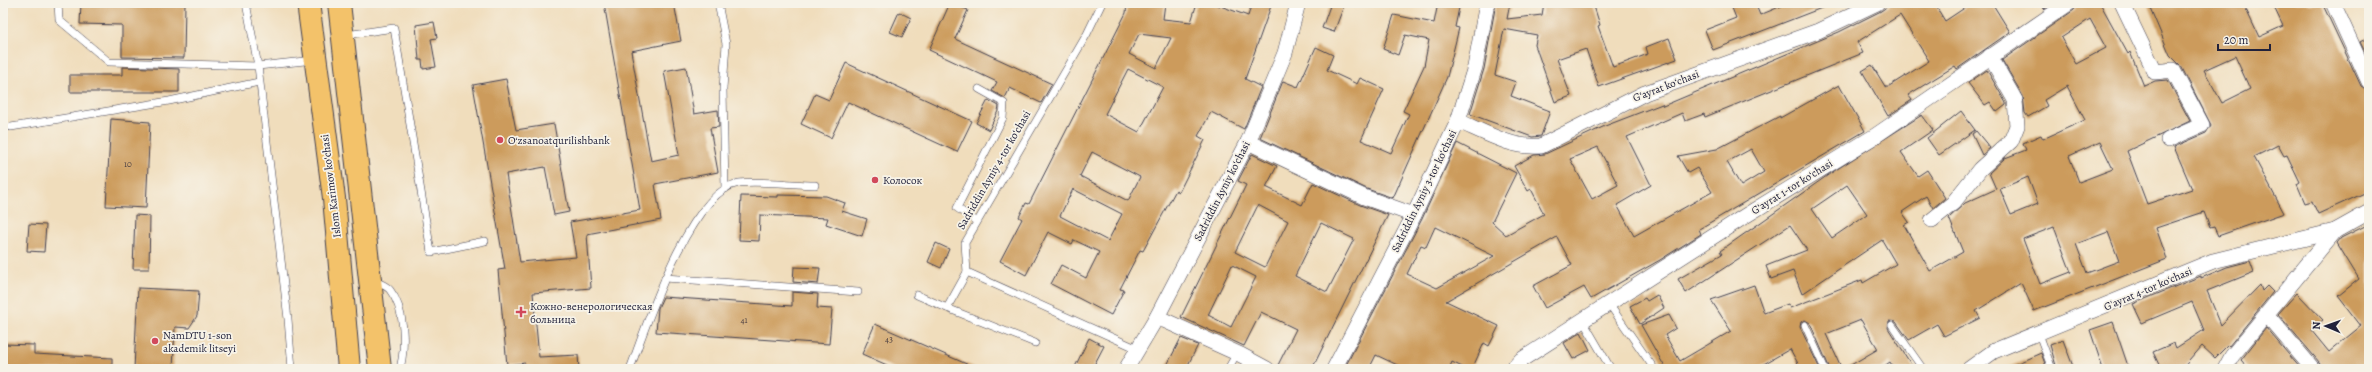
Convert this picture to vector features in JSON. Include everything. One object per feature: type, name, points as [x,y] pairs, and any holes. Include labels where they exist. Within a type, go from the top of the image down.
[{"type":"main road","name":"Islom Karimov koʻchasi","points":[[308,3],[334,198],[349,369]]},
{"type":"main road","points":[[339,3],[344,36],[380,369]]},
{"type":"street","name":"Sadriddin Ayniy koʻchasi","points":[[1126,369],[1157,317],[1248,142],[1285,53],[1298,3]]},
{"type":"street","name":"Sadriddin Ayniy 3-tor koʻchasi","points":[[1334,369],[1414,215],[1458,121],[1475,67],[1487,3]]},
{"type":"street","name":"Gʻayrat koʻchasi","points":[[1458,121],[1516,145],[1528,147],[1541,146],[1645,93],[1818,31],[1877,3]]},
{"type":"street","name":"Gʻayrat 1-tor koʻchasi","points":[[1513,369],[1521,360],[1745,216],[1876,136],[2069,3]]},
{"type":"street","points":[[2122,3],[2155,72],[2173,70],[2202,125],[2168,140]]},
{"type":"street","points":[[2333,3],[2369,82]]},
{"type":"street","points":[[1932,220],[1953,203],[1980,169],[2011,141],[2017,126],[2015,100],[1990,56]]},
{"type":"street","points":[[1248,142],[1364,197],[1414,215]]},
{"type":"street","name":"G'ayrat 4-tor koʻchasi","points":[[1969,369],[1994,351],[2039,334],[2213,261],[2335,231],[2369,212]]},
{"type":"street","name":"G'ayrat 4-tor koʻchasi","points":[[2225,369],[2232,356],[2335,231]]},
{"type":"street","points":[[2267,315],[2313,369]]},
{"type":"street","points":[[1157,317],[1237,353],[1267,369]]},
{"type":"lane","points":[[58,3],[59,20],[109,62],[258,66],[315,60]]},
{"type":"lane","points":[[246,3],[258,66],[288,319],[292,369]]},
{"type":"lane","points":[[718,3],[726,44],[723,89],[724,189]]},
{"type":"lane","name":"Sadriddin Ayniy 4-tor koʻchasi","points":[[967,272],[965,243],[976,221],[1087,34],[1102,3]]},
{"type":"lane","points":[[344,36],[394,28],[431,252],[485,241]]},
{"type":"lane","points":[[11,126],[169,101],[260,82]]},
{"type":"lane","points":[[976,221],[957,208],[1003,118],[1004,103],[979,89]]},
{"type":"lane","points":[[630,369],[665,278],[696,219],[708,203],[724,189],[739,183],[815,185]]},
{"type":"lane","points":[[947,308],[967,272],[1138,348]]},
{"type":"lane","points":[[665,278],[858,292]]},
{"type":"lane","points":[[371,279],[389,288],[400,306],[404,356],[400,369]]},
{"type":"lane","points":[[917,294],[947,308],[1035,343]]},
{"type":"lane","points":[[1609,304],[1653,367]]},
{"type":"lane","points":[[1583,321],[1611,369]]},
{"type":"lane","points":[[1805,325],[1825,369]]},
{"type":"lane","points":[[1892,325],[1923,369]]},
{"type":"lane","points":[[2039,334],[2052,369]]},
{"type":"lane","points":[[1228,369],[1237,353]]},
{"type":"building","points":[[81,3],[185,3],[184,58],[122,57],[122,25],[80,24]]},
{"type":"building","points":[[604,3],[674,3],[681,41],[631,51],[651,161],[679,155],[664,71],[686,67],[694,114],[718,110],[719,127],[710,128],[718,172],[655,184],[661,220],[587,234],[591,288],[533,293],[539,357],[578,355],[579,369],[525,369],[525,363],[507,365],[498,270],[505,269],[473,85],[506,79],[516,130],[554,124],[569,212],[554,215],[545,167],[506,174],[520,262],[576,257],[570,222],[640,210]]},
{"type":"building","points":[[950,3],[968,10],[955,39],[1052,84],[1041,103],[1010,88],[1005,98],[992,91],[997,82],[929,50]]},
{"type":"building","points":[[1127,3],[1165,3],[1163,19],[1191,22],[1197,3],[1212,3],[1248,16],[1252,3],[1272,3],[1245,79],[1261,87],[1244,129],[1211,112],[1198,136],[1205,140],[1179,192],[1176,190],[1143,251],[1140,250],[1120,289],[1124,290],[1111,315],[1051,284],[1061,265],[1086,278],[1099,252],[1074,240],[1072,244],[1048,232],[1026,275],[1000,261],[1022,219],[1019,217],[1026,203],[1029,204],[1126,13]],"holes":[[[1139,34],[1171,38],[1156,68],[1129,54]],[[1128,69],[1163,87],[1139,132],[1105,114]],[[1092,152],[1140,177],[1128,201],[1080,176]],[[1073,189],[1122,214],[1108,241],[1060,216]]]},
{"type":"building","points":[[1331,3],[1345,3],[1334,32],[1322,28]]},
{"type":"building","points":[[1438,3],[1460,3],[1455,27],[1459,28],[1447,77],[1393,198],[1367,189],[1260,138],[1283,81],[1298,87],[1316,47],[1333,55],[1327,70],[1357,84],[1360,78],[1384,89],[1361,140],[1391,153],[1409,114],[1403,111],[1424,66],[1429,40],[1405,35],[1398,55],[1383,49],[1394,15],[1434,23]]},
{"type":"building","points":[[1496,3],[1510,3],[1507,19],[1542,15],[1544,3],[1593,3],[1600,25],[1598,26],[1613,67],[1648,54],[1646,47],[1669,38],[1677,59],[1599,87],[1586,49],[1557,59],[1571,96],[1555,102],[1535,45],[1537,35],[1504,29],[1495,75],[1516,82],[1511,96],[1550,111],[1541,136],[1532,137],[1470,114],[1484,69]]},
{"type":"building","points":[[1730,3],[1755,3],[1760,15],[1789,3],[1832,4],[1713,50],[1705,30],[1736,18]]},
{"type":"building","points":[[1892,3],[1934,3],[1945,21],[1972,3],[1992,3],[2010,32],[1957,69],[1955,66],[1908,95],[1912,100],[1888,116],[1862,71],[1872,65],[1886,88],[1929,61],[1900,15],[1857,42],[1863,53],[1705,117],[1704,114],[1685,121],[1682,113],[1627,137],[1651,185],[1617,205],[1634,236],[1712,192],[1697,168],[1688,173],[1678,156],[1717,149],[1780,116],[1780,118],[1839,85],[1865,131],[1699,229],[1701,234],[1660,260],[1591,299],[1584,287],[1545,308],[1533,286],[1572,265],[1557,237],[1446,301],[1499,326],[1489,346],[1484,343],[1472,369],[1466,369],[1452,362],[1449,369],[1406,369],[1376,355],[1369,369],[1344,369],[1422,219],[1457,143],[1516,173],[1492,222],[1506,235],[1544,214],[1531,189],[1528,191],[1514,166],[1534,155],[1545,154],[1605,126],[1662,104],[1663,106],[1839,32],[1881,11]],"holes":[[[1598,147],[1618,185],[1592,199],[1570,159]],[[1751,149],[1764,172],[1741,186],[1727,162]],[[1435,227],[1494,256],[1437,288],[1407,274],[1421,245],[1426,247]]]},
{"type":"building","points":[[2040,3],[2053,3],[2045,9]]},
{"type":"building","points":[[2078,3],[2100,3],[2128,54],[2130,52],[2144,86],[2155,81],[2168,80],[2190,121],[2127,151],[2147,204],[2192,189],[2174,147],[2206,133],[2211,125],[2181,66],[2170,55],[2148,3],[2243,3],[2259,37],[2283,26],[2272,3],[2322,3],[2361,86],[2369,91],[2369,191],[2318,214],[2312,201],[2305,203],[2297,184],[2300,182],[2287,155],[2284,156],[2278,145],[2254,157],[2284,213],[2218,236],[2214,227],[2210,228],[2204,212],[2156,228],[2167,259],[2034,311],[2021,283],[1976,311],[1980,318],[1944,336],[1937,324],[1909,340],[1896,322],[1889,321],[1888,328],[1914,369],[1894,369],[1890,362],[1880,369],[1844,369],[1878,349],[1861,320],[1826,334],[1842,369],[1830,369],[1810,323],[1805,320],[1801,322],[1800,327],[1820,369],[1801,369],[1790,349],[1755,369],[1666,369],[1641,325],[1669,315],[1676,328],[1665,335],[1680,361],[1731,331],[1711,300],[1754,285],[1764,313],[1788,304],[1790,308],[1862,280],[1863,283],[1896,264],[1882,240],[1802,294],[1793,271],[1771,279],[1766,266],[1807,250],[1790,225],[1686,293],[1678,279],[1722,254],[1720,251],[1831,173],[1922,115],[1933,130],[1901,152],[1918,176],[1927,170],[1945,198],[1933,208],[1926,196],[1902,212],[1909,222],[1904,225],[1930,271],[1963,252],[1949,218],[1965,203],[1996,189],[1989,173],[2005,158],[2026,150],[2023,143],[2041,135],[2043,139],[2085,120],[2067,86],[2044,100],[2047,106],[2028,117],[2025,113],[2023,96],[2002,60],[2074,10]],"holes":[[[2090,19],[2106,48],[2076,64],[2061,38]],[[2235,56],[2250,89],[2222,103],[2204,70]],[[2100,142],[2113,169],[2079,182],[2069,156]],[[2028,177],[2038,204],[2011,215],[2000,189]],[[1847,185],[1867,214],[1832,238],[1812,209]],[[2054,227],[2071,272],[2040,284],[2023,239]],[[2108,232],[2119,261],[2087,273],[2076,244]]]},
{"type":"building","points":[[899,12],[911,18],[902,37],[890,32]]},
{"type":"building","points":[[434,22],[437,38],[431,39],[436,67],[423,69],[422,60],[419,60],[416,25]]},
{"type":"building","points":[[2369,37],[2369,60],[2360,42]]},
{"type":"building","points":[[846,63],[972,121],[957,152],[848,102],[831,138],[801,124],[815,94],[829,100]]},
{"type":"building","points":[[122,67],[179,69],[179,92],[70,92],[70,75],[122,75]]},
{"type":"building","points":[[1987,70],[2006,103],[2006,105],[1997,112],[1990,102],[1985,105],[1968,83]]},
{"type":"building","points":[[988,100],[999,106],[989,130],[976,123]]},
{"type":"building","points":[[1961,111],[1975,130],[1939,155],[1927,138]]},
{"type":"building","points":[[111,119],[150,122],[146,208],[106,206]]},
{"type":"building","points":[[1976,131],[1990,148],[1982,155],[1972,134]]},
{"type":"building","points":[[1252,154],[1277,166],[1266,187],[1302,205],[1313,183],[1360,205],[1388,215],[1312,369],[1276,369],[1296,329],[1261,312],[1244,346],[1181,317],[1246,185],[1238,181]],"holes":[[[1258,205],[1288,221],[1265,267],[1235,252]],[[1321,223],[1354,239],[1327,292],[1295,276]],[[1232,265],[1256,277],[1231,327],[1208,315]]]},
{"type":"building","points":[[778,195],[826,196],[845,203],[842,211],[867,219],[862,236],[826,224],[828,218],[760,215],[759,241],[739,240],[741,196],[778,197]]},
{"type":"building","points":[[135,215],[150,216],[149,269],[133,269]]},
{"type":"building","points":[[29,224],[46,225],[44,252],[27,251]]},
{"type":"building","points":[[2369,224],[2369,369],[2322,369],[2320,363],[2278,314],[2297,293],[2323,320],[2311,330],[2329,352],[2361,326],[2338,296],[2359,279],[2337,243],[2341,238]]},
{"type":"building","points":[[936,243],[949,249],[941,268],[928,262]]},
{"type":"building","points":[[2250,261],[2254,272],[2207,291],[2221,325],[2260,285],[2262,291],[2267,286],[2273,292],[2229,346],[2228,345],[2215,358],[2202,346],[2182,369],[2161,369],[2153,352],[2174,343],[2176,348],[2204,330],[2192,302],[2142,323],[2133,304],[2201,276],[2201,278],[2227,267]]},
{"type":"building","points":[[794,267],[820,268],[818,284],[793,282]]},
{"type":"building","name":"NamDTU 1-son akademik litseyi","points":[[138,288],[199,291],[197,316],[189,328],[175,327],[173,369],[134,369]]},
{"type":"building","points":[[792,292],[818,294],[817,308],[832,309],[829,344],[656,332],[658,308],[663,297],[792,306]]},
{"type":"building","points":[[1657,295],[1664,308],[1640,324],[1630,306],[1645,298],[1647,301]]},
{"type":"building","points":[[2113,322],[2129,369],[2103,369],[2090,330]]},
{"type":"building","points":[[875,324],[978,369],[896,369],[862,354]]},
{"type":"building","points":[[2266,328],[2301,369],[2249,369],[2241,360]]},
{"type":"building","points":[[1581,332],[1590,350],[1573,359],[1564,343]]},
{"type":"building","points":[[1089,338],[1104,346],[1092,369],[1074,369]]},
{"type":"building","points":[[1181,338],[1198,345],[1186,369],[1165,369]]},
{"type":"building","points":[[2063,340],[2074,369],[2057,369],[2050,345]]},
{"type":"building","points":[[3,344],[34,345],[34,354],[112,358],[112,369],[3,369]]},
{"type":"building","points":[[2041,353],[2047,369],[2004,369]]},
{"type":"place","name":"Oʻzsanoatqurilishbank","points":[[500,140]]},
{"type":"place","name":"Колосок","points":[[875,180]]},
{"type":"place","name":"Кожно-венерологическая больница","points":[[521,312]]},
{"type":"place","name":"NamDTU 1-son akademik litseyi","points":[[155,341]]}]
